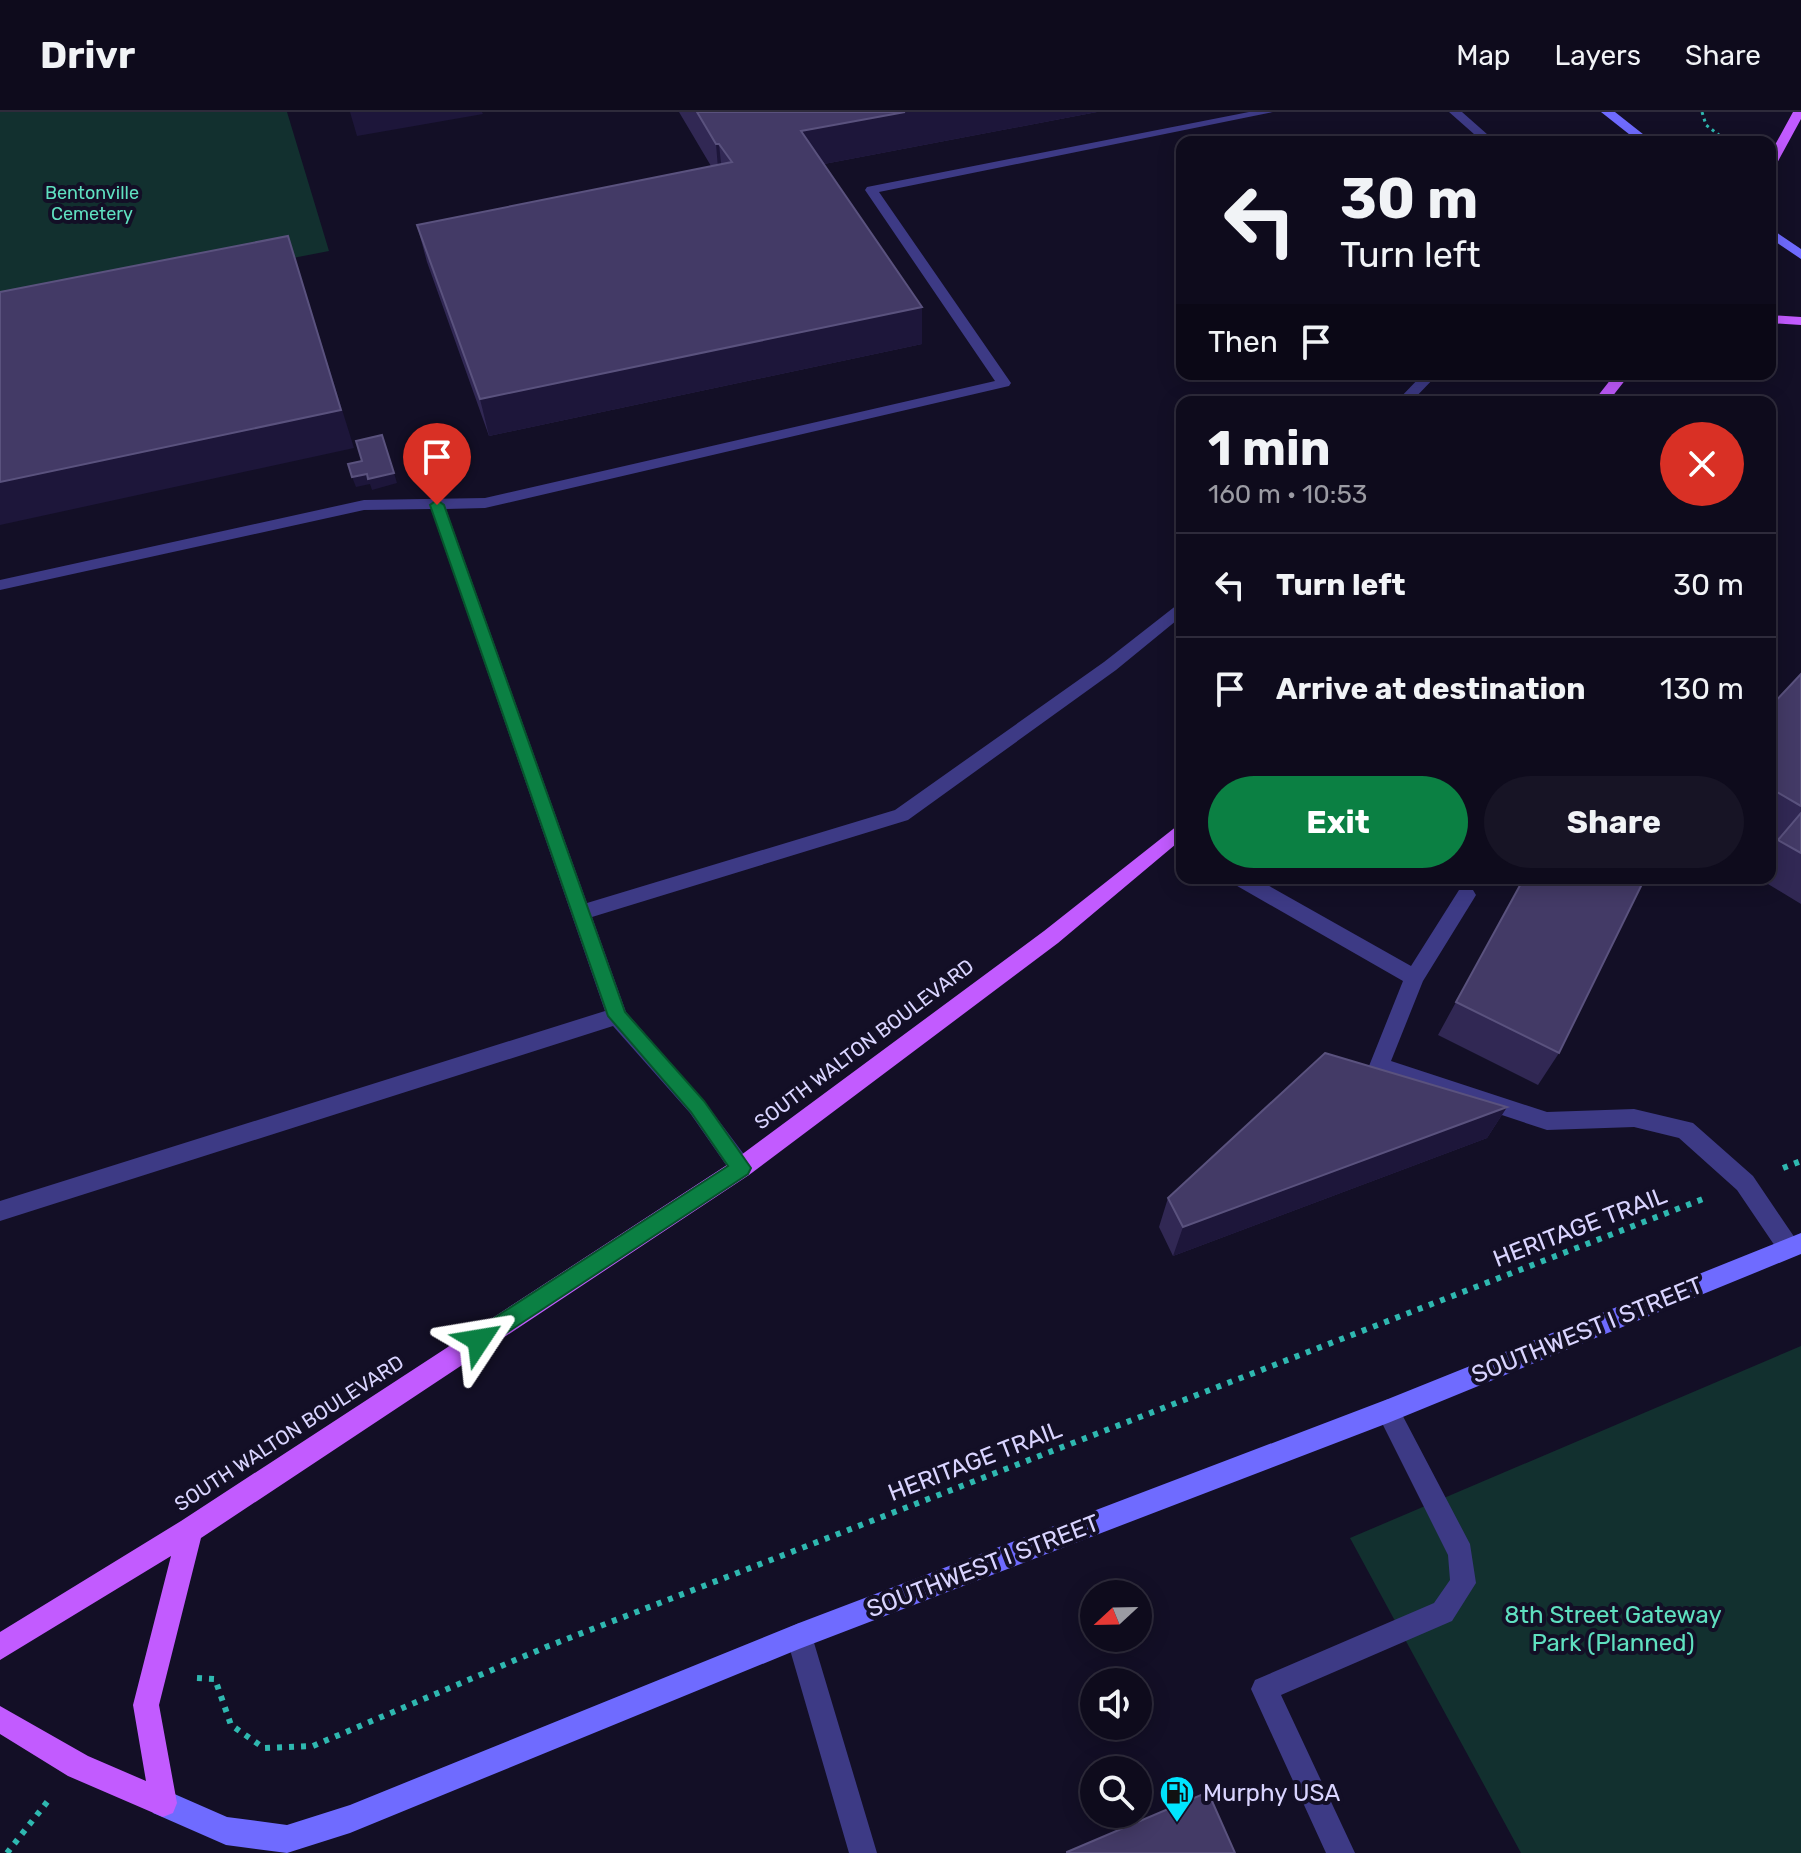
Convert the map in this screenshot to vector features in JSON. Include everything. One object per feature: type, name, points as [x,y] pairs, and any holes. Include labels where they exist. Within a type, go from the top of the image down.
[{"type":"main road","points":[[1607,112],[1639,136]]},
{"type":"main road","points":[[1776,154],[1799,112]]},
{"type":"main road","points":[[1776,236],[1801,255]]},
{"type":"main road","points":[[1776,319],[1801,321]]},
{"type":"main road","points":[[1605,396],[1618,380]]},
{"type":"main road","name":"SOUTH WALTON BOULEVARD","points":[[0,1647],[190,1530],[741,1168],[1051,937],[1176,838]]},
{"type":"main road","name":"SOUTHWEST I STREET","points":[[163,1803],[226,1831],[287,1839],[350,1819],[799,1636],[1388,1411],[1795,1246]]},
{"type":"main road","points":[[163,1803],[146,1705],[190,1530]]},
{"type":"main road","points":[[0,1719],[78,1766],[163,1803]]},
{"type":"lane","points":[[0,585],[364,505],[485,503],[1004,383],[871,190],[1267,112]]},
{"type":"lane","points":[[1455,112],[1483,136]]},
{"type":"lane","points":[[1409,396],[1425,380]]},
{"type":"lane","points":[[437,505],[617,1016],[697,1107],[741,1168]]},
{"type":"lane","points":[[579,913],[901,815],[1110,666],[1176,612]]},
{"type":"lane","points":[[1250,884],[1414,978]]},
{"type":"lane","points":[[1466,895],[1414,978],[1379,1066],[1547,1121],[1634,1118],[1685,1130],[1745,1183],[1795,1246]]},
{"type":"lane","points":[[0,1211],[617,1016]]},
{"type":"lane","points":[[1341,1853],[1264,1689],[1443,1612],[1463,1583],[1461,1553],[1388,1411]]},
{"type":"lane","points":[[799,1636],[863,1853]]},
{"type":"path","points":[[1702,112],[1706,125],[1720,136]]},
{"type":"path","name":"HERITAGE TRAIL","points":[[195,1677],[215,1679],[231,1725],[264,1748],[313,1746],[546,1647],[1801,1161]]},
{"type":"green space","name":"Bentonville Cemetery","points":[[0,112],[287,112],[329,251],[0,315]]},
{"type":"green space","name":"8th Street Gateway Park (Planned)","points":[[1801,1346],[1801,1853],[1521,1853],[1350,1538]]},
{"type":"building","points":[[697,112],[905,112],[801,131],[922,307],[480,399],[417,225],[732,162],[716,144]]},
{"type":"building","points":[[288,236],[341,410],[0,482],[0,292]]},
{"type":"building","points":[[382,435],[394,473],[368,479],[367,474],[352,477],[348,464],[362,461],[356,441]]},
{"type":"building","points":[[1801,674],[1801,806],[1776,791],[1776,701]]},
{"type":"building","points":[[1801,813],[1801,853],[1778,840]]},
{"type":"building","points":[[1521,884],[1642,884],[1559,1053],[1456,1002]]},
{"type":"building","points":[[1325,1053],[1507,1107],[1183,1227],[1168,1198]]},
{"type":"building","name":"Murphy USA","points":[[1208,1792],[1235,1853],[1067,1853],[1123,1828],[1152,1828],[1152,1816]]},
{"type":"place","name":"Murphy USA","points":[[1177,1824]]},
{"type":"route","points":[[437,505],[617,1016],[697,1107],[741,1168],[479,1340]]}]
